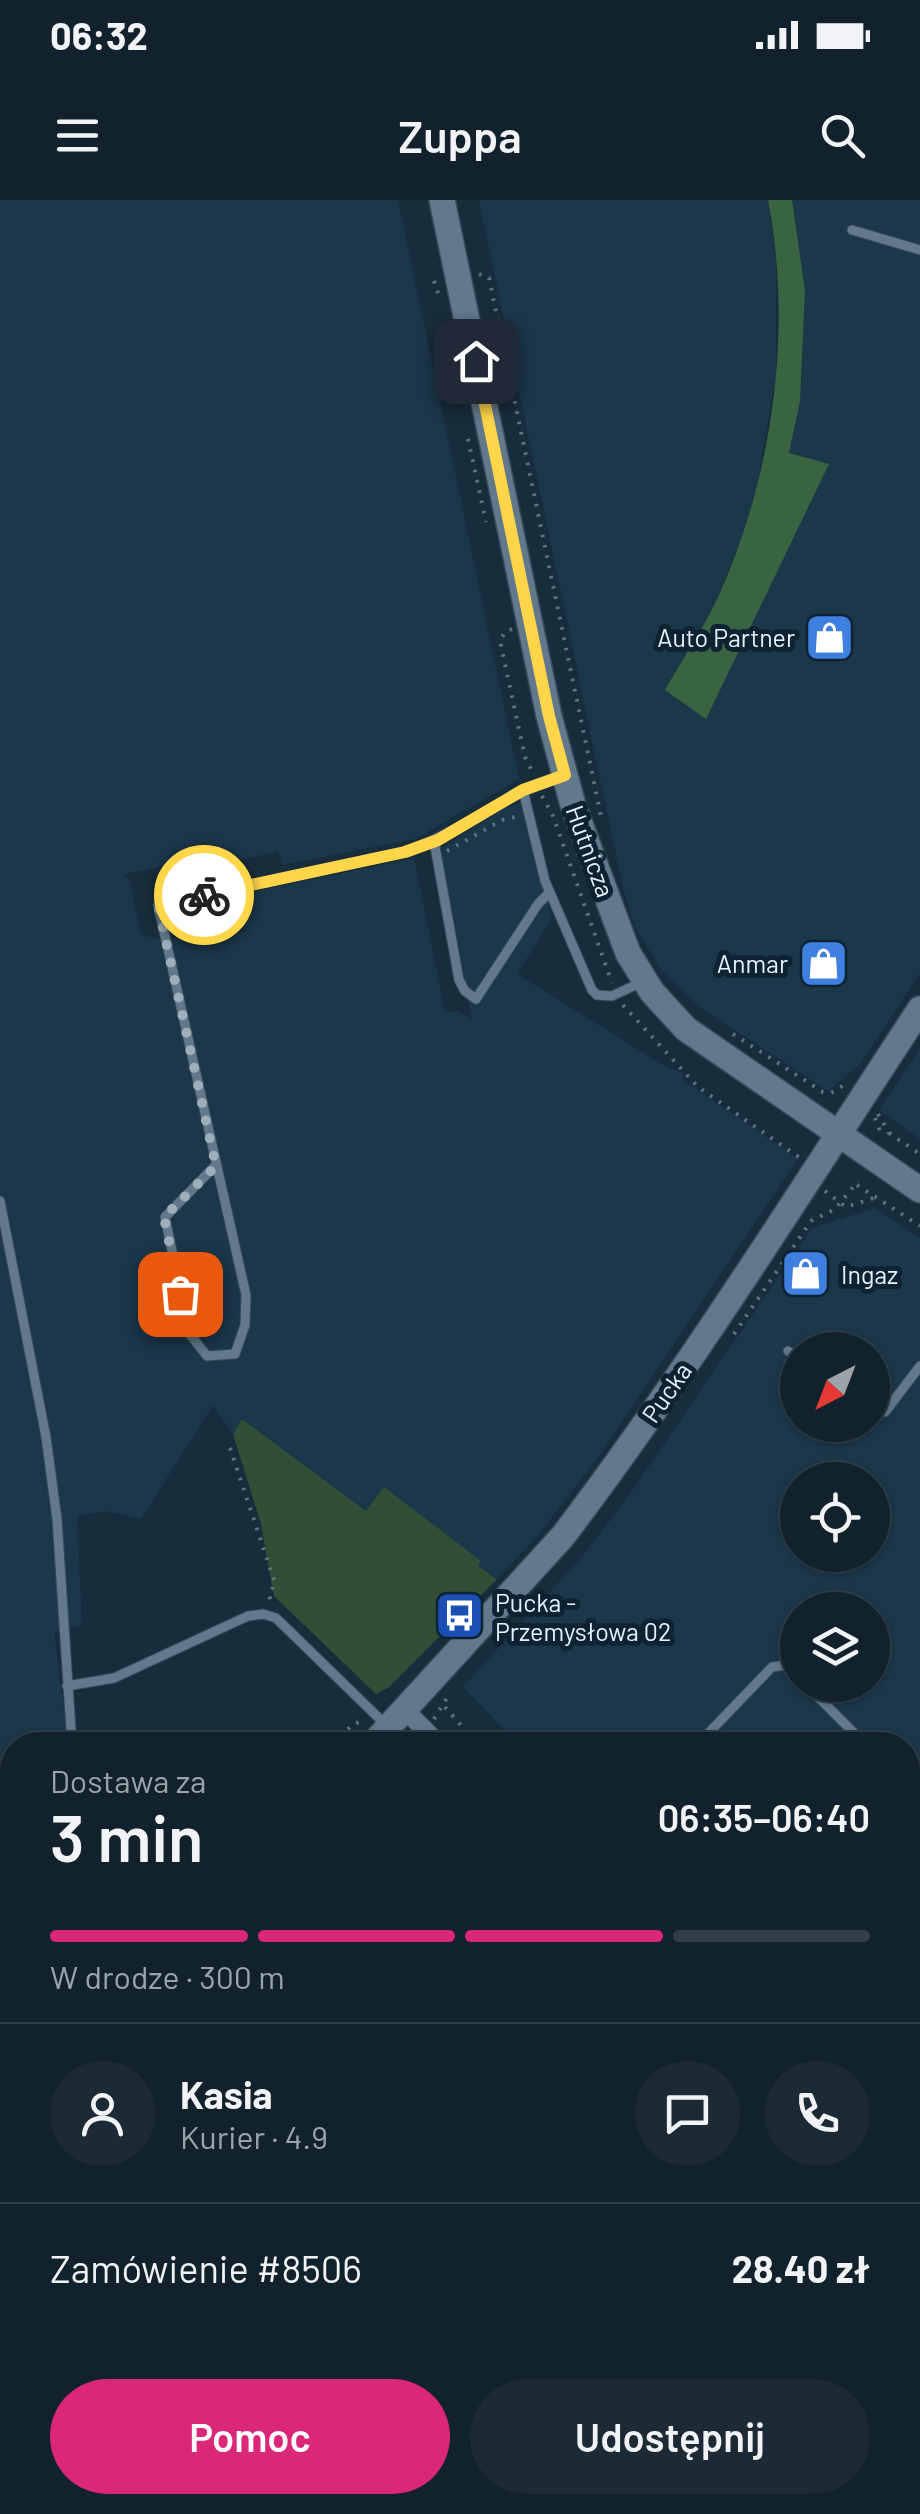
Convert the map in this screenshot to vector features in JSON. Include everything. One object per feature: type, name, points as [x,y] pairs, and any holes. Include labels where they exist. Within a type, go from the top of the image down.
[{"type":"main road","name":"Hutnicza","points":[[442,200],[549,716],[565,775],[628,953],[666,1010],[711,1049],[920,1190]]},
{"type":"main road","name":"Pucka","points":[[389,1728],[564,1536],[688,1361],[920,1009]]},
{"type":"lane","points":[[852,230],[920,250]]},
{"type":"lane","points":[[216,1166],[164,1217],[188,1333],[207,1356],[235,1354],[245,1325],[246,1295],[158,905],[405,852],[434,841],[523,790],[565,775]]},
{"type":"lane","points":[[523,790],[550,892],[596,995],[612,996],[644,982]]},
{"type":"lane","points":[[434,841],[459,980],[464,991],[476,999],[538,904],[550,892]]},
{"type":"lane","points":[[0,1201],[46,1437],[57,1520],[71,1732]]},
{"type":"lane","points":[[890,1407],[920,1366]]},
{"type":"lane","points":[[67,1686],[114,1678],[248,1616],[263,1614],[276,1618],[389,1728]]},
{"type":"lane","points":[[709,1732],[772,1668],[780,1666]]},
{"type":"lane","points":[[823,1702],[853,1732]]},
{"type":"path","points":[[476,272],[489,278],[603,824]]},
{"type":"path","points":[[512,628],[500,642],[524,757],[531,768]]},
{"type":"path","points":[[544,804],[552,816],[612,982]]},
{"type":"path","points":[[436,854],[451,850],[502,820],[529,814]]},
{"type":"path","points":[[624,1006],[698,1087],[804,1161]]},
{"type":"path","points":[[732,1032],[823,1092],[830,1093],[848,1084]]},
{"type":"path","points":[[870,1103],[884,1141],[889,1132]]},
{"type":"path","points":[[876,1108],[889,1132],[920,1154]]},
{"type":"path","points":[[841,1203],[857,1182],[920,1226]]},
{"type":"path","points":[[824,1190],[846,1206],[877,1198]]},
{"type":"path","points":[[230,1448],[275,1583],[270,1596],[276,1618]]},
{"type":"path","points":[[435,1718],[444,1706],[464,1732]]},
{"type":"shaded area","points":[[0,200],[398,200],[519,779],[415,839],[282,865],[278,852],[177,872],[166,866],[123,874],[129,880],[141,935],[164,940],[185,934],[200,903],[414,858],[445,1013],[458,1011],[472,1020],[441,852],[503,809],[524,802],[552,918],[517,974],[661,1064],[684,1074],[682,1079],[798,1159],[596,1460],[540,1533],[497,1579],[478,1566],[481,1562],[385,1488],[366,1512],[242,1419],[233,1434],[213,1405],[141,1519],[106,1511],[77,1516],[82,1625],[54,1631],[66,1732],[0,1732]]},
{"type":"shaded area","points":[[479,200],[768,200],[776,262],[776,374],[757,487],[717,599],[665,689],[706,718],[792,455],[789,453],[800,401],[805,291],[792,200],[920,200],[920,973],[860,1064],[828,1091],[698,1006],[662,971],[635,927],[623,888]]},
{"type":"shaded area","points":[[920,1048],[920,1139],[879,1110]]},
{"type":"shaded area","points":[[875,1208],[920,1238],[920,1732],[506,1732],[463,1687],[580,1559],[623,1504],[812,1228]]},
{"type":"green space","points":[[768,200],[792,200],[805,291],[800,401],[789,453],[829,464],[706,719],[665,690],[718,597],[753,502],[765,453],[778,351],[775,250]]},
{"type":"green space","points":[[242,1419],[366,1511],[384,1487],[481,1561],[478,1566],[497,1579],[389,1687],[376,1694],[274,1596],[261,1524],[233,1434]]},
{"type":"way so far","points":[[180,1294],[164,1217],[216,1166],[158,905],[204,895]]},
{"type":"place","name":"Auto Partner","points":[[830,637]]},
{"type":"place","name":"Anmar","points":[[823,963]]},
{"type":"place","name":"Ingaz","points":[[806,1274]]},
{"type":"place","name":"Pucka - Przemysłowa 02","points":[[460,1616]]},
{"type":"route","points":[[204,895],[405,852],[438,840],[523,790],[565,775],[549,716],[476,361]]}]
